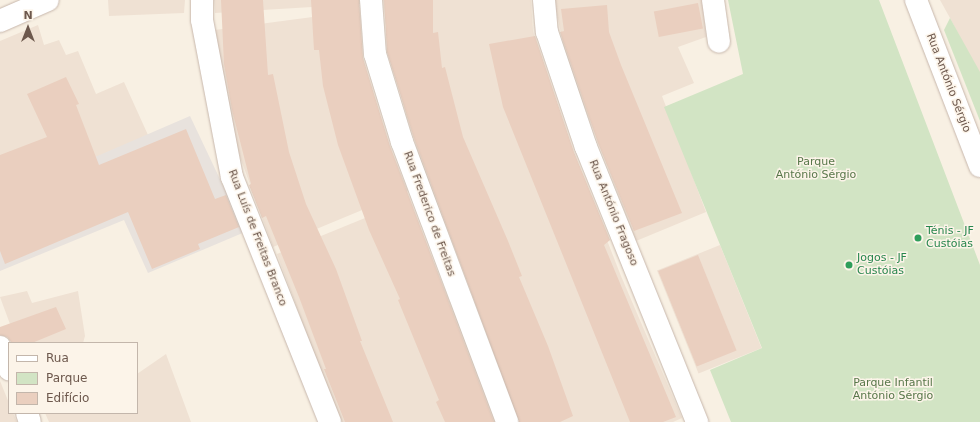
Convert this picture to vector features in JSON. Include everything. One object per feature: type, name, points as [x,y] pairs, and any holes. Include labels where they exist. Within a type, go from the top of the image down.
[{"type":"street","points":[[0,22],[48,0]]},
{"type":"street","name":"Rua Luís de Freitas Branco","points":[[202,0],[202,20],[232,177],[330,422]]},
{"type":"street","name":"Rua Frederico de Freitas","points":[[371,0],[375,54],[402,142],[507,422]]},
{"type":"street","name":"Rua António Fragoso","points":[[544,0],[547,32],[586,147],[697,422]]},
{"type":"street","points":[[713,0],[719,42]]},
{"type":"street","name":"Rua António Sérgio","points":[[916,0],[980,166]]},
{"type":"street","points":[[0,347],[8,367]]},
{"type":"shaded area","points":[[108,0],[185,0],[184,13],[109,16]]},
{"type":"shaded area","points":[[214,0],[361,0],[362,4],[215,13]]},
{"type":"shaded area","points":[[383,0],[531,0],[533,31],[547,87],[621,276],[682,418],[673,422],[524,422],[426,177],[407,118],[389,49]]},
{"type":"shaded area","points":[[554,0],[702,0],[706,37],[678,47],[694,83],[662,96],[706,212],[636,241],[567,62]]},
{"type":"shaded area","points":[[940,0],[980,0],[980,75],[950,18]]},
{"type":"shaded area","points":[[358,11],[361,51],[379,121],[408,191],[273,247],[240,157],[225,105],[215,30]]},
{"type":"shaded area","points":[[38,25],[44,45],[59,40],[66,55],[78,51],[96,94],[124,82],[148,135],[0,198],[0,41]]},
{"type":"shaded area","points":[[190,116],[245,232],[148,273],[124,220],[0,271],[0,198]]},
{"type":"shaded area","points":[[409,200],[498,422],[340,422],[277,254]]},
{"type":"shaded area","points":[[720,245],[762,348],[699,373],[657,270]]},
{"type":"shaded area","points":[[27,291],[32,303],[78,291],[85,336],[83,342],[17,342],[0,297]]},
{"type":"shaded area","points":[[166,354],[191,422],[49,422],[45,414],[138,414],[138,373]]},
{"type":"shaded area","points":[[0,381],[8,401],[8,414],[13,414],[17,422],[0,422]]},
{"type":"green space","name":"Parque António Sérgio","points":[[728,0],[879,0],[980,265],[980,422],[731,422],[710,370],[762,348],[664,107],[743,74]]},
{"type":"green space","points":[[950,18],[980,72],[980,121],[944,30]]},
{"type":"building","points":[[221,0],[263,0],[268,75],[273,74],[289,152],[306,204],[336,269],[362,341],[360,341],[393,422],[345,422],[324,369],[326,369],[299,297],[266,216],[262,218],[249,185],[251,184],[232,110],[224,64]]},
{"type":"building","points":[[311,0],[359,0],[363,58],[390,146],[494,422],[445,422],[436,402],[439,400],[398,300],[400,299],[369,230],[338,145],[323,86],[319,50],[314,50]]},
{"type":"building","points":[[384,0],[433,0],[433,33],[438,32],[442,68],[445,67],[463,137],[522,276],[519,277],[548,346],[573,416],[560,422],[519,422],[414,138],[387,52]]},
{"type":"building","points":[[698,3],[703,29],[659,37],[654,12]]},
{"type":"building","points":[[607,5],[609,32],[621,65],[682,213],[634,231],[598,143],[560,32],[564,31],[561,9]]},
{"type":"building","points":[[535,36],[574,152],[610,240],[604,245],[676,417],[663,422],[630,422],[503,107],[489,44]]},
{"type":"building","points":[[66,77],[79,104],[76,105],[99,165],[186,129],[215,199],[226,195],[239,227],[198,244],[200,249],[152,269],[128,212],[5,264],[0,251],[0,155],[47,137],[27,94]]},
{"type":"building","points":[[698,255],[737,350],[697,367],[658,271]]},
{"type":"building","points":[[56,307],[66,329],[34,342],[11,342],[7,337],[0,335],[0,327]]},
{"type":"place","name":"Ténis - JF Custóias","points":[[918,238]]},
{"type":"place","name":"Jogos - JF Custóias","points":[[849,265]]},
{"type":"park label","name":"Parque Infantil António Sérgio","points":[[893,390]]}]
